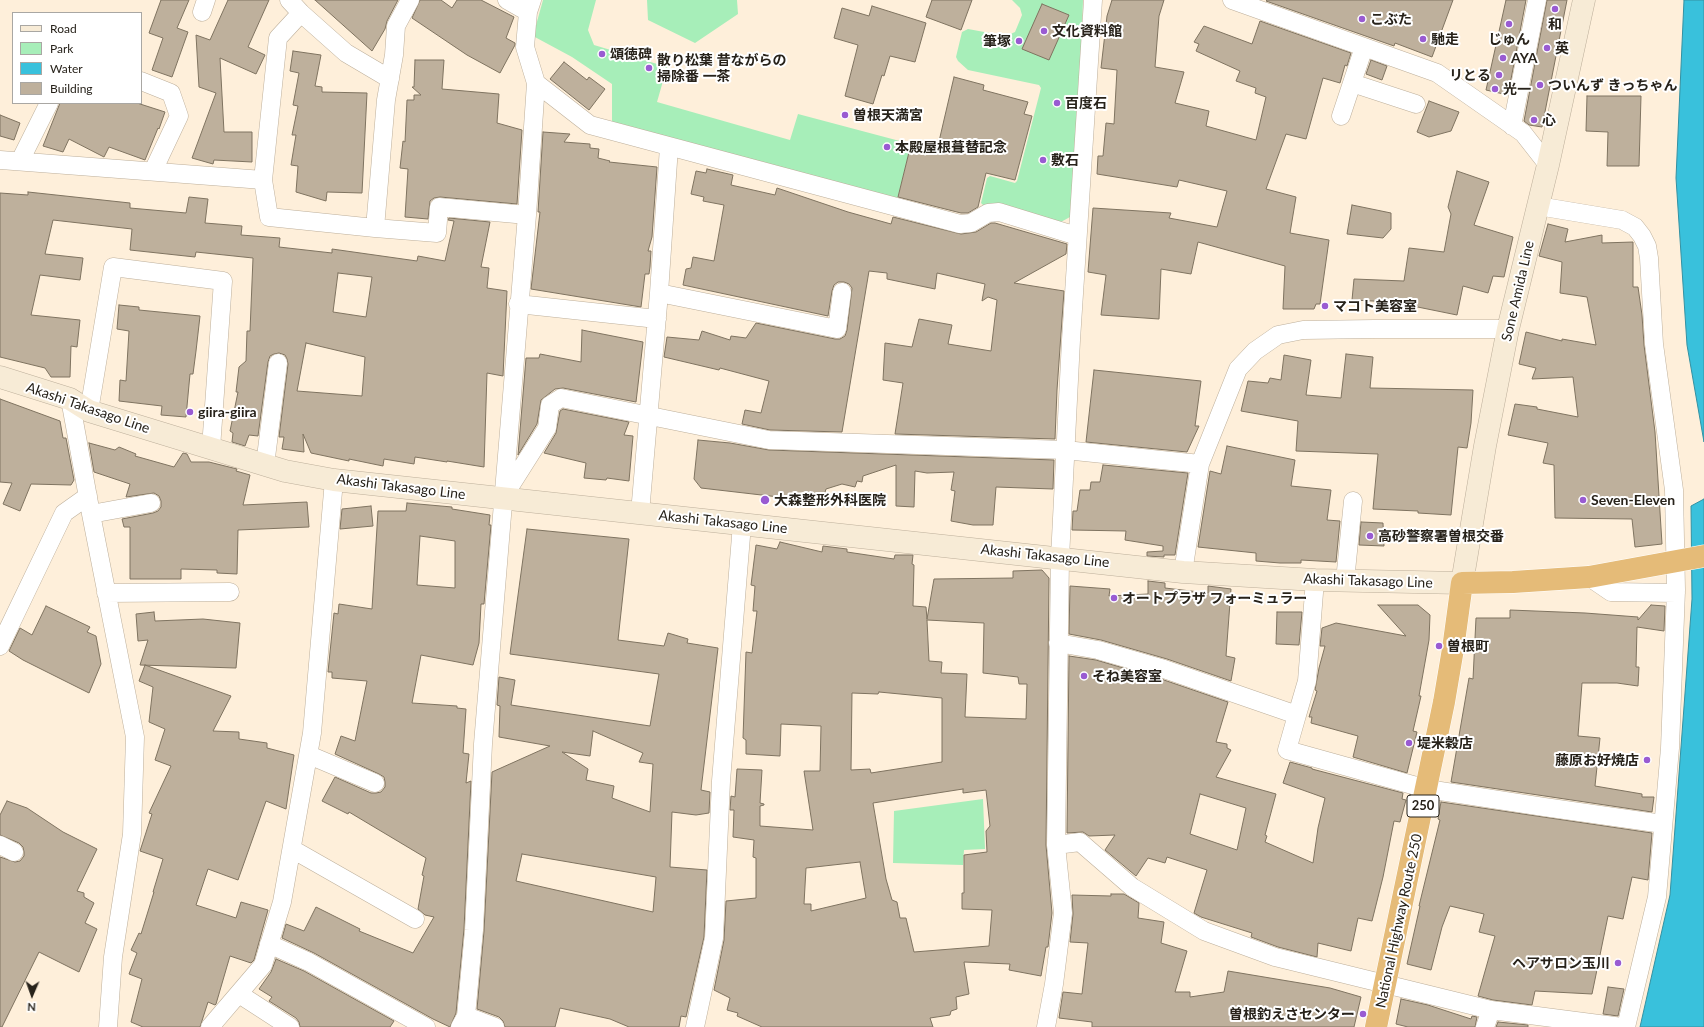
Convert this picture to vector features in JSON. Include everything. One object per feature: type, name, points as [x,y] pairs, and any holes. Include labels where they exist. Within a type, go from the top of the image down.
[{"type":"highway","points":[[1462,583],[1513,582],[1588,577],[1704,556]]},
{"type":"highway","name":"National Highway Route 250","points":[[1376,1027],[1427,789],[1453,649],[1462,583]]},
{"type":"main road","name":"Sone Amida Line","points":[[1462,583],[1485,446],[1508,329],[1548,165],[1584,0]]},
{"type":"main road","name":"Akashi Takasago Line","points":[[0,377],[70,399],[89,411],[285,471],[334,480],[1183,572],[1315,580],[1462,583]]},
{"type":"street","points":[[289,0],[346,54],[390,79]]},
{"type":"street","points":[[376,228],[386,100],[394,56],[396,26],[410,0]]},
{"type":"street","points":[[495,1027],[463,1021],[474,930],[483,744],[518,304],[527,215],[536,83],[525,47],[530,6],[507,0]]},
{"type":"street","points":[[1046,1027],[1054,984],[1063,913],[1056,845],[1060,558],[1077,236],[1093,0]]},
{"type":"street","points":[[1232,0],[1437,73],[1523,133],[1548,165]]},
{"type":"street","points":[[1512,126],[1537,0]]},
{"type":"street","points":[[301,13],[278,38],[263,180],[269,217],[437,233],[439,207],[527,215]]},
{"type":"street","points":[[1341,116],[1364,48]]},
{"type":"street","points":[[142,81],[171,93],[179,116],[153,171]]},
{"type":"street","points":[[536,83],[590,125],[960,224],[971,223],[988,213],[999,212],[1077,236]]},
{"type":"street","points":[[1352,83],[1416,104]]},
{"type":"street","points":[[20,161],[48,104]]},
{"type":"street","points":[[640,513],[659,293],[669,147]]},
{"type":"street","points":[[0,160],[263,180]]},
{"type":"street","points":[[1538,206],[1622,220],[1635,227],[1647,246],[1654,344],[1674,490],[1678,561],[1670,748],[1664,824],[1657,897],[1626,1027]]},
{"type":"street","points":[[89,411],[113,267],[223,281],[211,448]]},
{"type":"street","points":[[659,293],[837,329],[842,292]]},
{"type":"street","points":[[518,304],[657,318]]},
{"type":"street","points":[[1183,572],[1200,464],[1238,369],[1255,351],[1278,335],[1304,330],[1508,329]]},
{"type":"street","points":[[265,465],[278,363]]},
{"type":"street","points":[[502,499],[547,428],[550,405],[561,398],[769,440],[1065,450],[1200,464]]},
{"type":"street","points":[[70,399],[106,594],[135,737],[132,834],[113,957],[108,1027]]},
{"type":"street","points":[[210,1027],[263,965],[282,902],[309,755],[334,480]]},
{"type":"street","points":[[1345,581],[1353,501]]},
{"type":"street","points":[[0,646],[64,513],[89,505],[151,503]]},
{"type":"street","points":[[695,1027],[714,938],[721,781],[742,524]]},
{"type":"street","points":[[1588,577],[1611,592],[1676,593]]},
{"type":"street","points":[[1315,580],[1307,681],[1287,750],[1427,789],[1544,808],[1664,824]]},
{"type":"street","points":[[106,594],[230,592]]},
{"type":"street","points":[[1058,643],[1098,650],[1164,669],[1297,715]]},
{"type":"street","points":[[309,755],[375,784]]},
{"type":"street","points":[[1056,845],[1080,842],[1132,887],[1204,931],[1275,957],[1491,1010],[1622,1027]]},
{"type":"street","points":[[292,849],[415,919]]},
{"type":"street","points":[[269,944],[309,962],[426,1027]]},
{"type":"street","points":[[239,994],[290,1027]]},
{"type":"street","points":[[1485,1027],[1491,1010]]},
{"type":"green space","points":[[543,0],[596,0],[588,30],[594,45],[667,67],[657,102],[790,140],[798,114],[911,144],[897,201],[612,123],[612,84],[572,57],[533,36]]},
{"type":"green space","points":[[647,0],[737,0],[738,14],[695,43],[648,20]]},
{"type":"green space","points":[[1012,0],[1083,0],[1080,94],[1070,217],[1059,223],[985,207],[981,203],[987,178],[990,176],[1015,183],[1017,181],[1041,88],[1039,85],[968,70],[958,61],[956,57],[962,32],[968,29],[1006,36],[1015,32],[1022,15],[1020,8]]},
{"type":"green space","points":[[983,799],[985,849],[964,850],[963,865],[893,863],[894,811]]},
{"type":"water","points":[[1684,0],[1704,0],[1704,442],[1687,345],[1676,178]]},
{"type":"water","points":[[1704,499],[1704,1027],[1640,1027],[1670,895],[1692,599],[1691,506]]},
{"type":"building","points":[[161,0],[189,0],[177,28],[188,32],[172,77],[152,70],[163,38],[149,33]]},
{"type":"building","points":[[228,0],[269,0],[248,47],[265,55],[256,74],[220,58],[224,132],[252,132],[252,162],[214,160],[213,164],[192,158],[216,93],[199,87],[196,35],[210,40]]},
{"type":"building","points":[[315,0],[398,0],[387,21],[385,29],[372,51]]},
{"type":"building","points":[[420,0],[441,0],[452,8],[457,0],[481,0],[514,17],[506,38],[515,43],[515,45],[500,73],[467,55],[412,18]]},
{"type":"building","points":[[932,0],[972,0],[961,30],[926,17]]},
{"type":"building","points":[[1112,0],[1164,0],[1159,16],[1155,67],[1184,72],[1175,103],[1209,111],[1206,126],[1256,140],[1266,97],[1255,93],[1256,88],[1236,81],[1240,71],[1196,51],[1199,44],[1194,42],[1204,26],[1252,44],[1260,21],[1351,53],[1347,66],[1345,65],[1340,83],[1323,78],[1306,139],[1286,134],[1266,189],[1296,197],[1290,233],[1329,240],[1320,304],[1316,304],[1314,309],[1283,309],[1285,266],[1198,242],[1191,274],[1161,269],[1159,319],[1101,315],[1106,275],[1088,272],[1093,208],[1171,213],[1169,218],[1217,227],[1227,191],[1179,180],[1177,187],[1097,174],[1098,156],[1103,156],[1106,123],[1114,124],[1117,70],[1101,68],[1107,16]]},
{"type":"building","points":[[1453,0],[1432,57],[1395,43],[1394,46],[1266,1]]},
{"type":"building","points":[[1506,0],[1526,0],[1508,95],[1486,90]]},
{"type":"building","points":[[1547,0],[1567,0],[1542,127],[1529,125],[1524,121]]},
{"type":"building","name":"文化資料館","points":[[1042,4],[1069,15],[1049,60],[1022,49]]},
{"type":"building","points":[[872,6],[926,23],[915,62],[890,56],[873,104],[845,96],[858,45],[834,38],[842,8],[869,16]]},
{"type":"building","points":[[293,51],[321,55],[315,86],[322,87],[322,92],[367,93],[362,193],[327,192],[326,201],[296,192],[298,166],[291,165],[296,135],[292,135],[298,106],[293,105],[299,73],[290,71]]},
{"type":"building","points":[[415,60],[444,60],[442,89],[499,94],[497,123],[522,130],[517,204],[440,197],[434,198],[430,201],[428,219],[405,217],[408,169],[400,168],[403,141],[405,142],[407,100],[414,100],[414,95],[421,95],[412,87],[414,87]]},
{"type":"building","points":[[1371,60],[1387,66],[1382,80],[1366,74]]},
{"type":"building","points":[[564,62],[587,80],[589,77],[605,89],[589,110],[550,79]]},
{"type":"building","points":[[954,77],[984,85],[983,90],[1028,102],[1024,114],[1032,116],[1015,180],[986,173],[978,207],[968,213],[961,213],[898,197],[911,144],[937,150]]},
{"type":"building","points":[[1587,96],[1641,96],[1639,166],[1607,166],[1608,132],[1586,131]]},
{"type":"building","points":[[1429,101],[1459,112],[1451,131],[1429,137],[1417,132]]},
{"type":"building","points":[[60,104],[140,104],[165,112],[145,160],[109,147],[104,157],[69,139],[63,152],[43,146]]},
{"type":"building","points":[[0,115],[20,123],[14,140],[0,136]]},
{"type":"building","points":[[543,132],[570,134],[564,142],[590,144],[590,148],[599,149],[598,158],[610,161],[609,162],[657,167],[652,237],[648,251],[651,251],[650,267],[649,274],[645,274],[641,307],[531,289],[540,212],[538,212]]},
{"type":"building","points":[[707,169],[733,175],[731,185],[775,195],[777,188],[848,212],[891,224],[893,217],[961,234],[976,232],[991,223],[995,223],[1067,244],[1066,254],[1014,283],[1064,291],[1055,439],[895,434],[903,383],[883,380],[885,343],[912,347],[919,319],[952,325],[948,344],[991,351],[997,300],[988,297],[982,301],[985,284],[937,273],[935,289],[887,279],[887,273],[869,271],[842,432],[770,430],[742,424],[745,410],[761,413],[769,381],[720,368],[719,370],[664,357],[667,337],[699,340],[702,331],[730,340],[731,336],[746,338],[756,323],[840,339],[845,336],[847,330],[852,288],[849,284],[844,282],[838,282],[834,285],[828,316],[683,285],[686,269],[691,268],[693,257],[714,261],[724,205],[703,201],[704,197],[691,194],[696,171],[706,173]]},
{"type":"building","points":[[1457,171],[1489,182],[1474,225],[1513,237],[1504,277],[1493,276],[1488,293],[1463,286],[1457,315],[1393,302],[1352,300],[1354,279],[1404,281],[1409,248],[1444,252],[1451,214],[1448,207]]},
{"type":"building","points":[[28,192],[130,203],[130,208],[186,213],[189,197],[208,199],[205,223],[242,226],[241,235],[280,238],[279,247],[332,253],[332,249],[417,261],[418,256],[445,261],[454,221],[448,220],[449,218],[490,222],[481,267],[489,268],[487,288],[507,291],[503,376],[487,373],[484,467],[415,457],[414,464],[384,459],[383,466],[349,459],[349,461],[311,453],[303,434],[304,452],[282,449],[284,437],[279,437],[288,364],[285,355],[279,353],[270,356],[268,362],[258,436],[249,435],[245,446],[232,442],[233,433],[230,431],[238,392],[236,392],[239,367],[246,361],[247,331],[250,331],[253,258],[196,252],[195,257],[130,250],[132,229],[53,220],[45,254],[83,258],[80,280],[40,275],[31,315],[80,320],[77,347],[71,346],[70,377],[51,377],[45,368],[0,357],[0,193],[28,195]],"holes":[[[338,273],[372,277],[366,317],[333,312]],[[306,343],[365,357],[362,396],[297,391]]]},
{"type":"building","points":[[1352,205],[1391,213],[1391,229],[1383,238],[1347,234]]},
{"type":"building","points":[[1548,224],[1568,229],[1565,242],[1602,235],[1602,243],[1633,242],[1633,287],[1638,287],[1642,315],[1644,345],[1655,432],[1662,544],[1635,547],[1632,519],[1555,518],[1554,465],[1543,463],[1548,443],[1508,435],[1515,404],[1537,407],[1537,409],[1578,417],[1573,377],[1532,379],[1536,368],[1519,364],[1526,332],[1562,341],[1562,339],[1596,345],[1587,297],[1560,293],[1562,262],[1539,256]]},
{"type":"building","points":[[119,305],[139,307],[139,310],[200,316],[193,374],[190,374],[186,417],[161,415],[162,406],[119,401],[120,380],[126,381],[129,331],[117,329]]},
{"type":"building","points":[[582,330],[643,342],[636,402],[563,388],[555,389],[541,400],[537,424],[518,455],[526,358],[539,358],[540,354],[581,362]]},
{"type":"building","points":[[1346,354],[1373,357],[1370,388],[1473,390],[1471,423],[1467,448],[1458,447],[1451,515],[1418,513],[1418,511],[1373,509],[1378,454],[1296,451],[1298,421],[1241,411],[1248,381],[1268,383],[1270,378],[1281,380],[1284,355],[1311,360],[1306,395],[1341,398]]},
{"type":"building","points":[[1094,370],[1201,381],[1195,426],[1199,426],[1187,452],[1086,442]]},
{"type":"building","points":[[0,399],[60,421],[63,438],[66,438],[74,480],[71,485],[31,484],[20,511],[3,504],[12,483],[0,482]]},
{"type":"building","points":[[563,409],[629,422],[624,435],[633,436],[629,481],[607,478],[606,480],[584,478],[586,463],[544,453],[556,433],[560,411]]},
{"type":"building","points":[[698,440],[730,443],[769,450],[1054,460],[1053,489],[996,487],[993,525],[973,525],[951,521],[955,491],[951,490],[954,472],[927,473],[915,471],[914,507],[896,506],[896,465],[863,476],[862,482],[857,481],[855,487],[842,484],[826,489],[822,502],[701,488],[694,479]]},
{"type":"building","points":[[89,443],[115,450],[119,447],[136,454],[135,456],[174,467],[183,453],[187,454],[191,462],[209,462],[237,469],[236,471],[250,475],[243,505],[307,502],[309,527],[238,530],[237,574],[217,573],[217,570],[181,569],[181,579],[130,579],[130,527],[124,527],[122,519],[158,511],[161,507],[161,501],[159,496],[154,493],[126,497],[130,484],[94,472]]},
{"type":"building","points":[[1227,446],[1295,460],[1291,486],[1331,490],[1327,520],[1340,521],[1336,562],[1301,560],[1301,563],[1280,563],[1256,561],[1256,553],[1198,547],[1210,471],[1221,474]]},
{"type":"building","points":[[1103,465],[1188,473],[1175,555],[1164,555],[1164,557],[1147,556],[1147,552],[1163,551],[1163,546],[1125,540],[1126,531],[1072,530],[1073,511],[1077,511],[1080,490],[1090,490],[1091,482],[1100,482]]},
{"type":"building","points":[[407,503],[452,507],[452,509],[490,515],[489,525],[491,525],[484,604],[481,604],[479,643],[473,665],[421,655],[412,703],[457,706],[457,708],[466,709],[463,753],[469,754],[466,783],[471,781],[464,929],[456,1013],[450,1027],[314,953],[282,938],[286,924],[304,931],[316,907],[360,929],[359,931],[413,953],[434,917],[425,915],[418,909],[424,876],[422,875],[426,858],[349,812],[348,814],[322,801],[335,777],[371,793],[381,792],[385,787],[384,777],[335,754],[341,736],[355,741],[367,681],[332,678],[332,672],[328,672],[334,613],[338,614],[339,604],[372,609],[378,511],[406,511]],"holes":[[[420,536],[455,541],[455,588],[417,585]]]},
{"type":"building","points":[[371,506],[373,526],[340,529],[342,509]]},
{"type":"building","points":[[1361,522],[1383,523],[1384,546],[1359,545]]},
{"type":"building","points":[[527,529],[629,539],[618,640],[664,646],[668,633],[688,639],[687,643],[718,648],[701,790],[710,792],[709,813],[696,815],[672,812],[670,867],[707,870],[704,937],[686,1017],[681,1016],[679,1027],[629,1027],[610,1019],[560,1008],[555,1027],[505,1027],[503,1021],[499,1017],[477,1009],[484,931],[492,772],[550,746],[499,737],[500,706],[497,705],[499,677],[515,680],[511,705],[650,726],[659,674],[510,654]],"holes":[[[593,731],[643,753],[639,762],[653,764],[650,812],[612,798],[614,786],[586,780],[588,769],[562,752],[590,756]],[[522,854],[656,877],[653,912],[516,881]]]},
{"type":"building","points":[[780,542],[822,552],[823,546],[847,549],[847,552],[894,559],[895,555],[913,555],[913,606],[926,607],[927,619],[934,579],[1013,578],[1013,571],[1042,570],[1049,578],[1046,845],[1052,913],[1048,947],[1046,947],[1041,976],[1009,970],[1010,964],[964,962],[969,994],[956,997],[957,1009],[951,1011],[950,1015],[930,1018],[933,1027],[762,1027],[737,1016],[738,1013],[727,1010],[730,998],[714,990],[724,940],[726,901],[756,898],[756,858],[753,857],[754,840],[733,837],[734,810],[730,810],[731,796],[735,797],[737,769],[762,770],[760,803],[764,805],[760,806],[760,826],[813,830],[804,771],[820,771],[821,726],[781,724],[780,756],[746,754],[746,740],[743,738],[746,652],[752,653],[757,611],[753,611],[755,586],[751,585],[756,545],[777,549]],"holes":[[[927,620],[984,623],[983,673],[1018,677],[1019,684],[1027,684],[1026,719],[965,717],[967,674],[941,673],[942,662],[929,661]],[[879,692],[942,698],[942,762],[871,773],[870,769],[851,770],[852,693],[878,694]],[[963,789],[963,793],[986,790],[990,826],[986,831],[987,852],[964,855],[964,893],[962,893],[962,909],[992,910],[989,946],[914,952],[906,918],[900,918],[897,902],[892,900],[886,879],[873,803]],[[860,862],[866,898],[811,911],[811,904],[804,904],[806,868]]]},
{"type":"building","points":[[1148,581],[1165,583],[1165,588],[1208,593],[1208,586],[1231,589],[1226,656],[1235,658],[1231,681],[1167,659],[1101,640],[1069,634],[1070,586],[1110,589],[1109,596],[1148,594]]},
{"type":"building","points":[[1378,605],[1418,605],[1430,615],[1429,640],[1419,696],[1421,696],[1413,731],[1417,732],[1407,773],[1353,757],[1358,736],[1311,723],[1312,717],[1309,717],[1317,691],[1315,690],[1325,646],[1320,646],[1322,628],[1336,623],[1406,636]]},
{"type":"building","points":[[1651,605],[1665,606],[1664,631],[1637,627],[1636,667],[1639,667],[1638,686],[1617,683],[1582,683],[1578,736],[1600,738],[1595,786],[1642,794],[1642,797],[1654,797],[1652,812],[1451,782],[1469,678],[1473,679],[1476,618],[1510,618],[1510,610],[1638,617],[1638,620]]},
{"type":"building","points":[[46,606],[90,627],[87,632],[96,636],[101,664],[89,693],[23,660],[9,651],[20,628],[32,635]]},
{"type":"building","points":[[154,612],[155,621],[203,619],[240,623],[236,668],[140,665],[148,640],[138,641],[136,614]]},
{"type":"building","points":[[1277,612],[1302,612],[1299,645],[1276,644]]},
{"type":"building","points":[[1069,656],[1096,660],[1161,679],[1228,702],[1216,742],[1227,744],[1227,748],[1231,750],[1216,777],[1276,794],[1265,835],[1267,836],[1265,842],[1313,863],[1318,828],[1325,798],[1283,783],[1290,762],[1403,793],[1402,799],[1406,800],[1400,822],[1394,821],[1383,877],[1372,921],[1358,918],[1351,951],[1318,943],[1317,957],[1278,947],[1251,937],[1252,933],[1201,917],[1194,913],[1207,870],[1167,857],[1165,863],[1148,858],[1136,876],[1105,850],[1115,835],[1089,836],[1083,832],[1067,833]],"holes":[[[1200,794],[1246,808],[1237,850],[1190,834]]]},
{"type":"building","points":[[145,665],[231,696],[213,731],[239,732],[239,739],[267,743],[267,748],[294,755],[286,809],[266,801],[238,880],[208,869],[196,905],[236,918],[241,902],[268,910],[254,960],[251,963],[230,956],[216,1004],[215,1005],[208,1002],[200,1027],[143,1027],[131,1022],[142,979],[129,974],[137,953],[131,950],[139,933],[141,934],[163,859],[140,851],[152,814],[149,813],[171,766],[155,760],[165,729],[149,722],[153,687],[139,681]]},
{"type":"building","points":[[7,801],[27,808],[63,832],[97,849],[77,891],[84,893],[84,897],[94,903],[85,923],[97,929],[79,972],[39,952],[2,1027],[0,1027],[0,857],[15,862],[20,861],[24,856],[23,847],[19,843],[0,835],[0,815]]},
{"type":"building","points":[[1441,802],[1652,833],[1648,880],[1632,877],[1623,919],[1608,916],[1592,994],[1535,991],[1532,1005],[1493,1000],[1478,996],[1495,936],[1479,932],[1484,914],[1450,906],[1442,927],[1431,970],[1407,964],[1419,906],[1440,820],[1438,819]]},
{"type":"building","points":[[1111,894],[1124,894],[1139,903],[1138,918],[1164,922],[1161,943],[1187,951],[1175,992],[1190,992],[1190,997],[1224,992],[1228,971],[1330,988],[1361,997],[1354,1027],[1092,1027],[1092,1022],[1059,1018],[1063,992],[1082,994],[1088,943],[1070,942],[1073,914],[1072,895],[1111,896]]},
{"type":"building","points":[[276,959],[304,971],[394,1021],[390,1027],[300,1027],[296,1018],[269,1001],[272,997],[259,989],[271,972]]},
{"type":"building","points":[[1608,987],[1624,989],[1618,1016],[1603,1014]]},
{"type":"building","points":[[1401,999],[1428,1005],[1471,1019],[1472,1016],[1477,1017],[1475,1027],[1408,1027],[1396,1024]]},
{"type":"building","points":[[1498,1022],[1528,1025],[1528,1027],[1496,1027]]},
{"type":"place","name":"和","points":[[1555,9]]},
{"type":"place","name":"こぶた","points":[[1362,19]]},
{"type":"place","name":"じゅん","points":[[1509,24]]},
{"type":"place","name":"文化資料館","points":[[1044,31]]},
{"type":"place","name":"馳走","points":[[1423,39]]},
{"type":"place","name":"筆塚","points":[[1019,41]]},
{"type":"place","name":"英","points":[[1547,48]]},
{"type":"place","name":"頌徳碑","points":[[602,54]]},
{"type":"place","name":"AYA","points":[[1503,58]]},
{"type":"place","name":"散り松葉 昔ながらの 掃除番 一茶","points":[[649,68]]},
{"type":"place","name":"リとる","points":[[1499,75]]},
{"type":"place","name":"ついんず きっちゃん","points":[[1540,85]]},
{"type":"place","name":"光一","points":[[1495,89]]},
{"type":"place","name":"百度石","points":[[1057,103]]},
{"type":"place","name":"曽根天満宮","points":[[845,115]]},
{"type":"place","name":"心","points":[[1534,120]]},
{"type":"place","name":"本殿屋根葺替記念","points":[[887,147]]},
{"type":"place","name":"敷石","points":[[1043,160]]},
{"type":"place","name":"マコト美容室","points":[[1325,306]]},
{"type":"place","name":"giira-giira","points":[[190,412]]},
{"type":"place","name":"大森整形外科医院","points":[[765,500]]},
{"type":"place","name":"Seven-Eleven","points":[[1583,500]]},
{"type":"place","name":"高砂警察署曽根交番","points":[[1370,536]]},
{"type":"place","name":"オートプラザ フォーミュラー","points":[[1114,598]]},
{"type":"place","name":"曽根町","points":[[1439,646]]},
{"type":"place","name":"そね美容室","points":[[1084,676]]},
{"type":"place","name":"堤米穀店","points":[[1409,743]]},
{"type":"place","name":"藤原お好焼店","points":[[1647,760]]},
{"type":"place","name":"ヘアサロン玉川","points":[[1618,963]]},
{"type":"place","name":"曽根釣えさセンター","points":[[1363,1014]]}]
